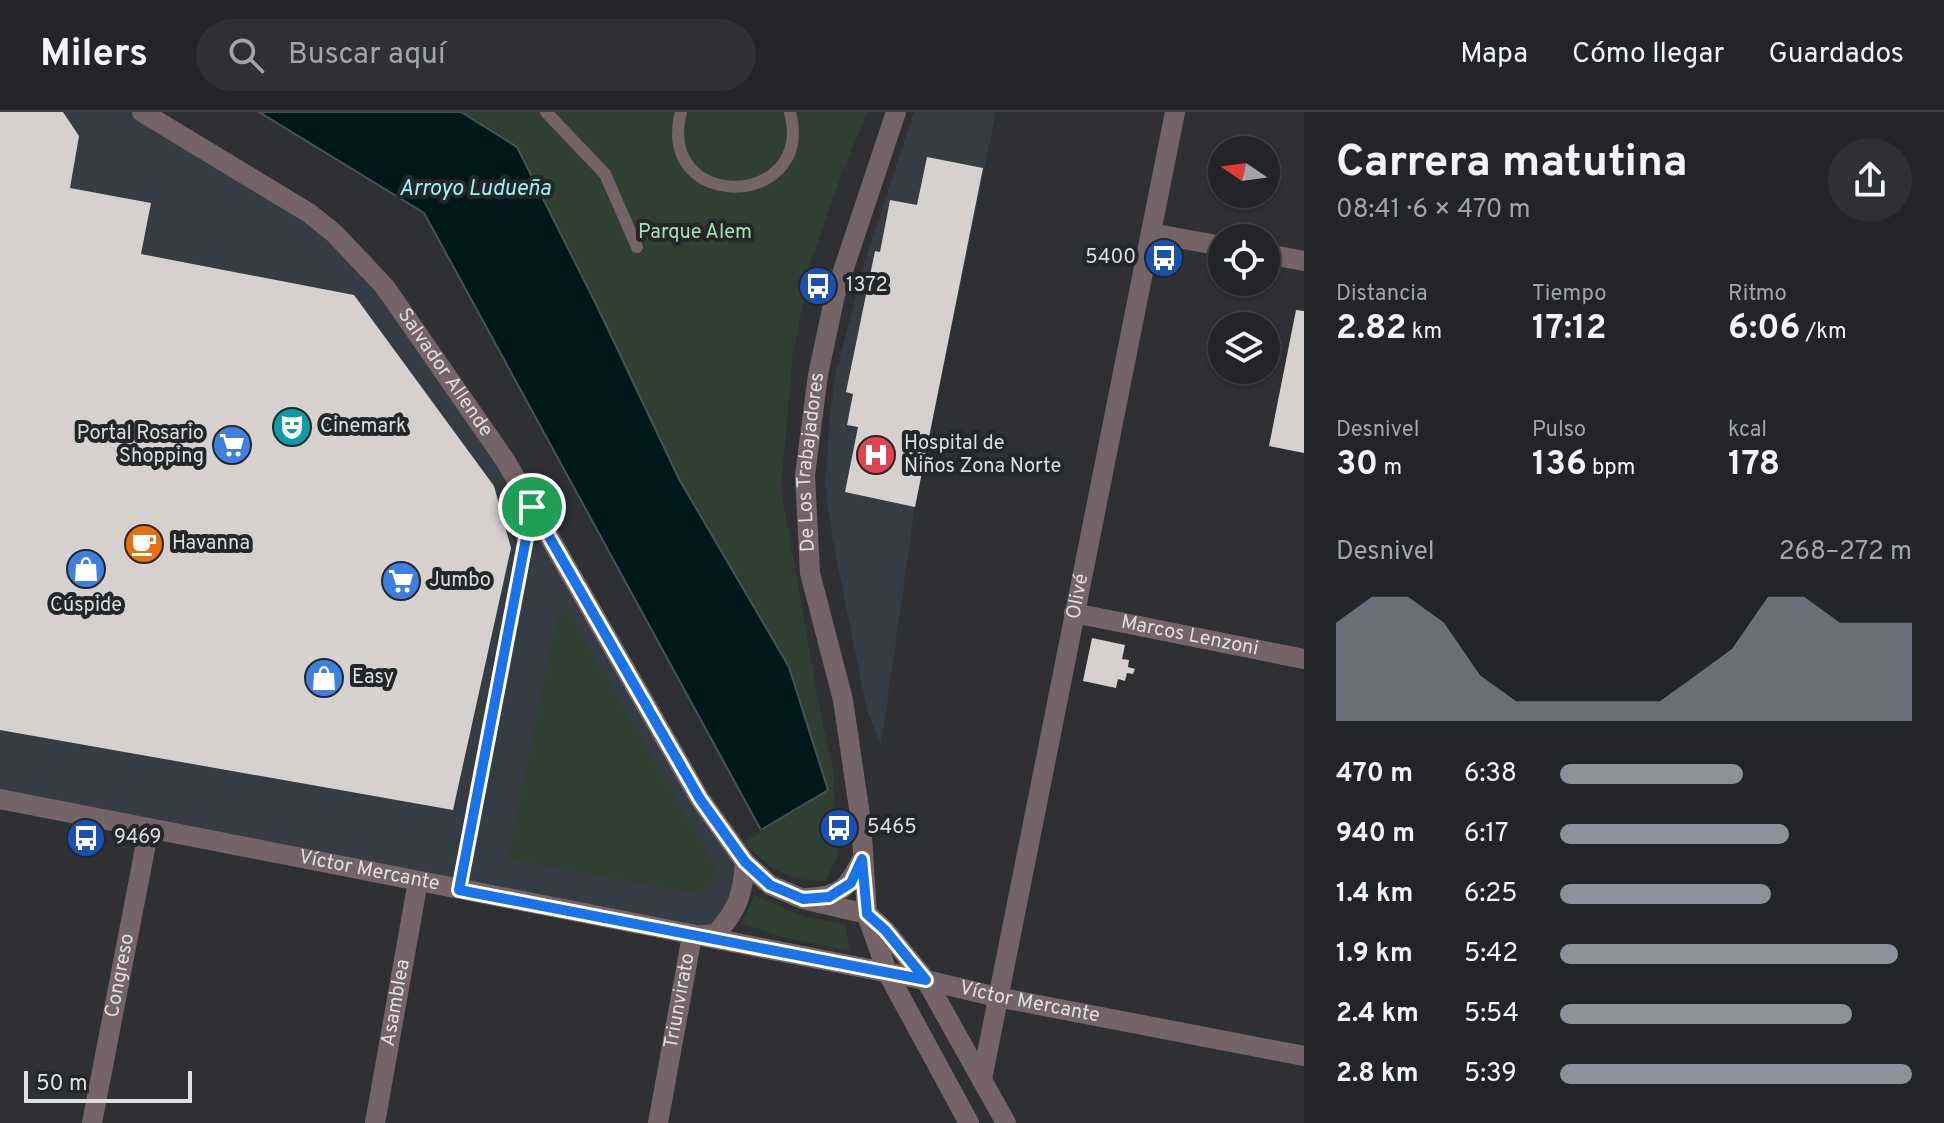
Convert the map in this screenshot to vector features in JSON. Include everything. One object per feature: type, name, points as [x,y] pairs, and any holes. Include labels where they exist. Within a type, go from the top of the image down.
[{"type":"street","name":"Salvador Allende","points":[[142,112],[309,213],[334,233],[385,287],[505,460],[700,799],[745,862],[770,885],[803,899],[867,914],[885,930],[926,980],[1006,1123]]},
{"type":"street","name":"De Los Trabajadores","points":[[896,112],[835,295],[818,375],[805,475],[810,573],[843,700],[861,822],[867,914],[887,972],[969,1123]]},
{"type":"street","name":"Olivé","points":[[982,1079],[1175,112]]},
{"type":"street","points":[[1151,233],[1208,243]]},
{"type":"street","points":[[1280,257],[1304,261]]},
{"type":"street","name":"Marcos Lenzoni","points":[[1074,613],[1304,659]]},
{"type":"street","name":"Víctor Mercante","points":[[0,799],[1304,1056]]},
{"type":"street","name":"Congreso","points":[[92,1123],[149,828]]},
{"type":"street","points":[[803,899],[829,897],[851,883],[862,859]]},
{"type":"street","name":"Triunvirato","points":[[658,1123],[692,936],[716,934],[731,917],[743,891],[745,862]]},
{"type":"street","name":"Asamblea","points":[[375,1123],[418,881]]},
{"type":"lane","points":[[546,112],[605,174],[637,247]]},
{"type":"lane","points":[[669,112],[677,127]]},
{"type":"lane","points":[[681,112],[677,127],[679,147],[688,165],[703,179],[721,187],[741,188],[761,183],[777,171],[788,154],[793,135],[792,113]]},
{"type":"lane","points":[[459,890],[532,507]]},
{"type":"shaded area","name":"Portal Rosario Shopping","points":[[0,112],[142,112],[309,213],[385,287],[745,862],[716,934],[0,799]]},
{"type":"shaded area","name":"Hospital de Niños Zona Norte","points":[[914,112],[996,112],[915,507],[881,746],[867,710],[832,537],[825,484],[836,371],[869,248]]},
{"type":"green space","name":"Parque Alem","points":[[461,112],[868,112],[845,165],[811,261],[792,361],[781,489],[833,767],[837,857],[826,881],[800,879],[780,872],[743,843],[828,790],[789,667],[679,479],[517,147]]},
{"type":"green space","points":[[567,609],[720,874],[705,895],[507,859],[557,617]]},
{"type":"green space","points":[[754,895],[805,917],[845,924],[850,951],[782,937],[742,923]]},
{"type":"water","name":"Arroyo Ludueña","points":[[259,112],[461,112],[517,147],[679,479],[789,667],[828,790],[761,830],[424,213]]},
{"type":"building","name":"Portal Rosario Shopping","points":[[0,112],[63,112],[79,136],[70,188],[151,203],[141,254],[354,295],[494,486],[511,548],[453,810],[0,730]]},
{"type":"building","points":[[927,157],[983,168],[915,507],[845,492],[858,427],[847,425],[853,394],[846,392],[875,251],[880,252],[890,200],[917,205]]},
{"type":"building","points":[[1296,310],[1304,311],[1304,453],[1269,446]]},
{"type":"building","points":[[1092,638],[1125,645],[1122,659],[1129,660],[1128,667],[1135,669],[1133,674],[1127,673],[1125,681],[1118,679],[1116,688],[1083,681]]},
{"type":"place","name":"5400","points":[[1164,258]]},
{"type":"place","name":"1372","points":[[818,286]]},
{"type":"place","name":"Cinemark","points":[[292,427]]},
{"type":"place","name":"Portal Rosario Shopping","points":[[232,445]]},
{"type":"place","name":"Hospital de Niños Zona Norte","points":[[876,455]]},
{"type":"place","name":"Havanna","points":[[144,544]]},
{"type":"place","name":"Cúspide","points":[[86,569]]},
{"type":"place","name":"Jumbo","points":[[401,581]]},
{"type":"place","name":"Easy","points":[[324,678]]},
{"type":"place","name":"5465","points":[[839,828]]},
{"type":"place","name":"9469","points":[[86,838]]},
{"type":"route","points":[[532,507],[700,799],[745,862],[770,885],[803,899],[829,897],[851,883],[862,859],[867,914],[885,930],[926,980],[459,890],[532,507]]}]
